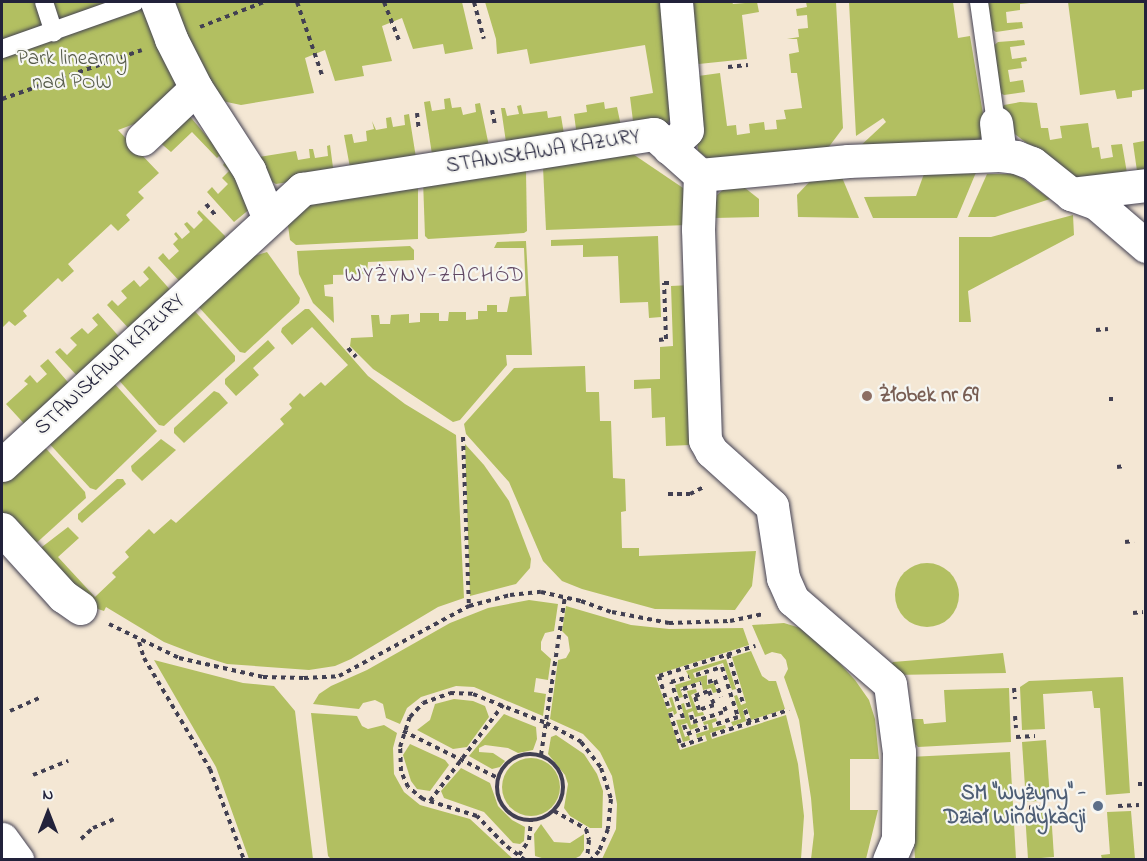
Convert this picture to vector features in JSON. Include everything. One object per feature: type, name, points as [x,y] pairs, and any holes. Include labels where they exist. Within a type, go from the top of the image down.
[{"type":"street","points":[[157,2],[171,39],[196,88],[249,170],[269,219]]},
{"type":"street","points":[[669,148],[687,130],[676,2]]},
{"type":"street","points":[[141,139],[196,88]]},
{"type":"street","points":[[996,123],[1000,155]]},
{"type":"street","name":"STANISŁAWA KAZURY","points":[[2,465],[302,189],[654,134],[700,176]]},
{"type":"street","points":[[889,860],[898,838],[899,752],[890,684],[793,600],[783,578],[772,506],[711,451],[705,440],[698,229],[700,176],[848,161],[1000,155],[1016,157],[1032,163],[1071,194],[1096,203],[1146,246]]},
{"type":"street","points":[[1071,194],[1146,185]]},
{"type":"street","points":[[2,529],[55,588],[80,608]]},
{"type":"street","points":[[2,838],[17,860]]},
{"type":"lane","points":[[44,2],[54,32]]},
{"type":"lane","points":[[2,49],[135,2]]},
{"type":"lane","points":[[978,2],[996,123]]},
{"type":"path","points":[[2,99],[171,39],[264,2]]},
{"type":"path","points":[[297,2],[322,75]]},
{"type":"path","points":[[384,2],[400,43]]},
{"type":"path","points":[[474,2],[484,39]]},
{"type":"path","points":[[728,67],[748,65]]},
{"type":"path","points":[[492,110],[495,129]]},
{"type":"path","points":[[417,113],[419,131]]},
{"type":"path","points":[[206,204],[217,217]]},
{"type":"path","points":[[1096,330],[1108,329]]},
{"type":"path","points":[[348,348],[356,357]]},
{"type":"path","points":[[1109,399],[1117,399]]},
{"type":"path","points":[[463,437],[469,606]]},
{"type":"path","points":[[1117,467],[1125,466]]},
{"type":"path","points":[[668,494],[690,494]]},
{"type":"path","points":[[1125,542],[1134,541]]},
{"type":"path","points":[[80,608],[139,641],[178,658],[233,673],[263,677],[339,676],[469,606],[510,595],[541,592],[612,612],[669,623],[762,615],[793,600]]},
{"type":"path","points":[[541,755],[565,597]]},
{"type":"path","points":[[1133,613],[1143,612]]},
{"type":"path","points":[[139,641],[144,658],[210,769],[244,860]]},
{"type":"path","points":[[668,706],[658,676],[755,646]]},
{"type":"path","points":[[728,654],[743,703]]},
{"type":"path","points":[[696,675],[722,667],[738,717],[714,725]]},
{"type":"path","points":[[682,669],[687,677],[671,682],[683,716],[671,716],[681,746],[704,738]]},
{"type":"path","points":[[709,671],[710,682],[715,680],[720,695],[711,697]]},
{"type":"path","points":[[717,686],[727,682]]},
{"type":"path","points":[[689,707],[683,689],[700,684],[701,694]]},
{"type":"path","points":[[1014,688],[1015,699]]},
{"type":"path","points":[[730,694],[739,690]]},
{"type":"path","points":[[709,692],[714,705],[699,710],[694,696],[701,694],[709,692]]},
{"type":"path","points":[[665,696],[675,693]]},
{"type":"path","points":[[525,860],[504,844],[477,816],[414,794],[403,777],[399,754],[404,731],[414,710],[440,695],[472,694],[546,723],[581,742],[601,768],[607,780],[611,799],[608,829],[599,851],[589,860]]},
{"type":"path","points":[[10,711],[42,697]]},
{"type":"path","points":[[678,702],[687,699]]},
{"type":"path","points":[[691,714],[693,722],[726,711],[723,704]]},
{"type":"path","points":[[430,801],[503,705]]},
{"type":"path","points":[[705,708],[708,717]]},
{"type":"path","points":[[745,710],[750,723]]},
{"type":"path","points":[[712,735],[789,710]]},
{"type":"path","points":[[718,713],[721,723]]},
{"type":"path","points":[[1015,716],[1016,728]]},
{"type":"path","points":[[684,725],[687,734],[705,728],[699,720]]},
{"type":"path","points":[[728,720],[730,730]]},
{"type":"path","points":[[404,731],[498,778]]},
{"type":"path","points":[[691,733],[694,741]]},
{"type":"path","points":[[1016,736],[1035,736]]},
{"type":"path","points":[[541,755],[557,767],[562,780],[561,799],[554,811],[542,818],[531,820],[515,817],[505,808],[498,794],[498,778],[508,762],[517,757],[541,755]]},
{"type":"path","points":[[33,775],[68,761]]},
{"type":"path","points":[[1138,784],[1146,784]]},
{"type":"path","points":[[1118,806],[1139,805]]},
{"type":"path","points":[[1020,808],[1040,807]]},
{"type":"path","points":[[554,811],[586,829],[589,840],[589,860]]},
{"type":"path","points":[[81,838],[93,828],[117,818]]},
{"type":"path","points":[[519,855],[529,840],[531,820]]},
{"type":"green space","name":"Park linearny nad POW","points":[[2,2],[462,2],[473,49],[445,54],[443,44],[413,49],[402,18],[382,26],[392,61],[362,66],[364,76],[335,81],[325,50],[305,58],[314,93],[241,105],[222,101],[164,113],[118,130],[159,173],[138,192],[144,198],[126,215],[130,220],[118,231],[111,224],[68,264],[74,271],[62,282],[58,278],[23,311],[27,316],[15,326],[9,321],[2,328]]},
{"type":"green space","points":[[485,2],[667,2],[677,109],[667,124],[634,129],[630,97],[653,93],[645,45],[530,64],[527,49],[497,54],[496,39]]},
{"type":"green space","points":[[684,2],[732,2],[733,4],[757,2],[759,12],[742,15],[747,59],[689,65]]},
{"type":"green space","points":[[806,2],[836,2],[843,128],[825,152],[711,161],[698,151],[691,77],[720,73],[727,126],[736,125],[737,135],[750,133],[749,124],[764,122],[765,130],[777,129],[776,120],[786,119],[784,110],[802,108],[797,73],[791,73],[789,54],[799,52],[797,39],[787,39],[799,37],[798,29],[808,28],[807,15],[797,16],[796,9],[807,7]]},
{"type":"green space","points":[[849,2],[953,2],[958,38],[970,36],[986,132],[976,145],[857,149],[886,122],[883,118],[856,136]]},
{"type":"green space","points":[[986,2],[1039,2],[1020,4],[1020,10],[1006,12],[1007,23],[1022,22],[1023,28],[996,32],[990,28]]},
{"type":"green space","points":[[1068,2],[1145,2],[1145,89],[1132,91],[1132,97],[1117,99],[1115,90],[1080,95]]},
{"type":"green space","points":[[1024,40],[1025,45],[1010,47],[1012,59],[1026,57],[1027,61],[1021,62],[1022,68],[1008,70],[1010,82],[1023,80],[1025,92],[1004,95],[999,92],[992,47],[998,42]]},
{"type":"green space","points":[[450,98],[452,108],[461,107],[463,115],[476,112],[475,104],[480,103],[490,151],[433,161],[424,102],[430,101],[432,111],[445,109],[444,99]]},
{"type":"green space","points":[[604,102],[605,109],[617,107],[622,131],[577,137],[574,114],[587,112],[586,105]]},
{"type":"green space","points":[[1020,102],[1037,103],[1041,128],[1048,128],[1050,140],[1062,138],[1060,126],[1088,123],[1092,148],[1099,147],[1101,159],[1113,157],[1111,145],[1122,144],[1127,173],[1078,182],[1004,126],[1001,110],[1004,105]]},
{"type":"green space","points":[[521,105],[523,114],[547,111],[548,118],[561,116],[565,140],[507,149],[501,108],[505,108],[507,116],[519,114],[517,106]]},
{"type":"green space","points":[[187,113],[243,179],[251,208],[234,222],[207,192],[212,187],[218,194],[228,184],[222,178],[229,171],[223,165],[225,162],[219,156],[217,158],[192,132],[171,152],[157,140]]},
{"type":"green space","points":[[409,114],[417,164],[351,173],[344,135],[352,134],[354,143],[367,141],[366,131],[374,129],[372,121],[376,130],[387,128],[386,118],[391,117],[393,127],[405,125],[404,115]]},
{"type":"green space","points":[[1144,141],[1145,175],[1137,171],[1133,143]]},
{"type":"green space","points":[[330,145],[334,175],[276,184],[269,180],[259,157],[296,151],[298,160],[310,158],[309,149],[313,149],[315,158],[328,156],[327,146]]},
{"type":"green space","points":[[624,148],[689,192],[688,225],[546,230],[543,167]]},
{"type":"green space","points":[[977,170],[957,218],[873,218],[864,197],[916,196],[925,171]]},
{"type":"green space","points":[[526,171],[527,231],[524,233],[428,239],[425,236],[423,180]]},
{"type":"green space","points":[[987,174],[1016,174],[1050,199],[995,217],[968,217]]},
{"type":"green space","points":[[841,175],[859,218],[798,217],[797,195],[813,178]]},
{"type":"green space","points":[[418,180],[418,239],[296,245],[290,240],[287,218],[314,197]]},
{"type":"green space","points":[[740,184],[759,199],[759,217],[714,218],[717,195],[726,187]]},
{"type":"green space","points":[[199,210],[225,236],[224,247],[183,285],[158,258],[163,253],[169,260],[179,251],[173,244],[178,239],[174,234],[176,232],[182,239],[190,232],[184,224],[187,222],[194,229],[203,220],[197,213]]},
{"type":"green space","points":[[1073,215],[1074,235],[968,291],[971,322],[959,322],[959,237],[991,237]]},
{"type":"green space","points":[[658,236],[661,317],[649,318],[648,302],[620,303],[618,256],[583,257],[583,245],[551,246],[551,240]]},
{"type":"green space","points":[[526,241],[532,355],[506,355],[507,365],[460,420],[453,422],[373,369],[350,346],[351,338],[373,337],[371,315],[379,315],[380,324],[390,324],[391,315],[409,314],[409,323],[420,322],[420,313],[439,313],[439,321],[448,321],[449,312],[466,312],[466,320],[478,319],[478,311],[487,311],[487,305],[497,305],[497,312],[507,312],[510,297],[526,296],[524,248],[494,248],[497,242]]},
{"type":"green space","points":[[410,246],[414,250],[414,260],[368,262],[367,274],[333,275],[333,284],[324,285],[325,296],[333,297],[334,323],[313,303],[299,274],[297,251]]},
{"type":"green space","points":[[267,252],[300,298],[299,303],[245,353],[240,352],[196,304],[237,261]]},
{"type":"green space","points":[[149,266],[174,294],[133,333],[107,305],[112,300],[118,306],[127,298],[121,291],[134,280],[140,287],[149,279],[143,272]]},
{"type":"green space","points":[[691,285],[690,445],[666,446],[665,417],[652,418],[651,388],[634,389],[634,380],[660,379],[660,347],[673,346],[671,286]]},
{"type":"green space","points":[[192,308],[235,356],[235,361],[164,426],[159,425],[116,377]]},
{"type":"green space","points":[[305,309],[309,309],[368,376],[405,404],[456,435],[464,598],[438,607],[351,659],[335,666],[309,670],[227,664],[164,642],[106,607],[104,611],[92,607],[38,550],[68,527],[79,538],[58,557],[95,597],[116,577],[112,573],[129,557],[125,552],[149,529],[154,534],[171,519],[176,523],[284,424],[280,419],[292,408],[289,404],[300,393],[304,397],[321,382],[325,386],[348,365],[312,327],[292,345],[281,332],[282,328]]},
{"type":"green space","points":[[98,313],[123,341],[81,380],[55,352],[60,348],[67,355],[77,345],[70,338],[82,328],[88,334],[98,325],[92,318]]},
{"type":"green space","points":[[268,340],[275,348],[253,368],[259,375],[236,396],[225,384],[225,379]]},
{"type":"green space","points":[[48,359],[73,388],[29,429],[6,404],[28,384],[24,381],[30,375],[37,383],[47,374],[40,366]]},
{"type":"green space","points":[[585,366],[586,392],[599,392],[600,421],[611,421],[613,478],[625,479],[626,511],[621,512],[622,548],[639,548],[639,556],[756,551],[752,586],[735,610],[655,609],[582,589],[562,581],[543,561],[509,482],[466,434],[464,424],[514,368]]},
{"type":"green space","points":[[113,382],[157,431],[96,490],[90,488],[46,440]]},
{"type":"green space","points":[[214,391],[228,403],[184,443],[174,433],[174,428]]},
{"type":"green space","points":[[161,439],[176,450],[142,481],[132,471],[131,466]]},
{"type":"green space","points":[[42,444],[85,492],[86,498],[32,547],[2,519],[2,477]]},
{"type":"green space","points":[[465,444],[484,465],[509,501],[531,559],[530,568],[516,584],[470,596]]},
{"type":"green space","points":[[117,479],[123,479],[126,484],[82,523],[78,519],[78,514]]},
{"type":"green space","points":[[927,563],[945,569],[953,577],[959,595],[953,613],[945,621],[927,627],[909,621],[901,613],[895,595],[901,577],[909,569]]},
{"type":"green space","points":[[529,600],[558,604],[554,631],[545,633],[541,642],[541,650],[551,659],[548,680],[536,678],[534,692],[546,694],[543,716],[474,687],[456,686],[421,697],[407,708],[400,724],[386,718],[383,704],[375,700],[363,703],[359,709],[313,704],[319,694],[331,686],[367,670],[450,623],[488,608]]},
{"type":"green space","points":[[566,606],[631,625],[669,629],[743,628],[749,645],[655,675],[667,709],[672,707],[669,698],[672,697],[677,713],[674,715],[673,711],[668,713],[680,750],[707,741],[705,735],[697,738],[696,734],[709,730],[708,724],[704,725],[703,722],[716,718],[717,721],[712,723],[713,728],[725,725],[726,728],[710,733],[712,739],[786,715],[798,764],[804,816],[801,859],[602,859],[616,829],[617,804],[612,776],[600,752],[583,734],[550,719],[558,660],[566,658],[570,651],[568,637],[562,631]]},
{"type":"green space","points":[[784,623],[810,631],[855,680],[869,700],[875,719],[879,759],[850,759],[850,810],[878,810],[866,859],[811,859],[814,834],[811,798],[799,720],[784,677],[788,669],[786,660],[781,654],[772,652],[765,655],[752,625]]},
{"type":"green space","points":[[751,651],[762,676],[769,681],[776,681],[785,709],[751,720],[747,708],[743,710],[746,721],[733,726],[731,722],[741,719],[734,696],[737,695],[741,705],[746,703],[732,657]]},
{"type":"green space","points":[[1003,653],[1006,673],[894,675],[887,669],[893,662]]},
{"type":"green space","points":[[726,659],[736,689],[732,690],[723,663],[693,673],[695,678],[707,675],[707,685],[714,683],[717,692],[713,693],[711,688],[703,690],[701,681],[680,688],[683,697],[679,698],[675,685],[691,680],[686,671]]},
{"type":"green space","points":[[154,660],[243,683],[274,686],[295,711],[313,859],[249,859],[216,767]]},
{"type":"green space","points":[[1123,677],[1130,793],[1106,795],[1100,708],[1094,708],[1092,691],[1043,694],[1045,729],[1022,730],[1020,687],[1029,681]]},
{"type":"green space","points":[[1009,688],[1011,742],[918,747],[908,736],[906,719],[923,719],[924,724],[946,722],[944,690]]},
{"type":"green space","points":[[696,689],[697,692],[691,695],[698,713],[703,712],[704,715],[695,717],[693,711],[688,713],[691,725],[697,723],[698,727],[690,730],[687,723],[681,725],[685,737],[689,735],[690,740],[683,742],[676,720],[685,719],[681,704],[684,703],[686,710],[692,708],[687,691]]},
{"type":"green space","points":[[454,699],[473,701],[485,706],[489,717],[467,747],[453,749],[417,730],[430,720],[435,704]]},
{"type":"green space","points":[[311,713],[357,716],[362,726],[368,729],[384,725],[397,733],[393,748],[394,774],[404,792],[420,805],[470,819],[513,859],[331,859],[328,856]]},
{"type":"green space","points":[[504,714],[536,727],[537,739],[533,750],[518,753],[508,748],[485,745],[479,748],[479,752],[493,753],[505,761],[500,767],[492,769],[469,756]]},
{"type":"green space","points":[[556,735],[584,754],[597,774],[603,791],[602,828],[590,828],[570,816],[564,808],[568,784],[565,775],[548,754],[551,737]]},
{"type":"green space","points":[[1046,740],[1050,800],[1026,802],[1022,742]]},
{"type":"green space","points":[[410,744],[445,760],[449,765],[430,791],[417,789],[411,781],[403,755]]},
{"type":"green space","points":[[1010,752],[1016,859],[915,859],[909,757]]},
{"type":"green space","points":[[531,758],[547,763],[555,771],[560,787],[555,803],[547,811],[531,816],[515,811],[507,803],[502,787],[507,771],[515,763]]},
{"type":"green space","points":[[461,768],[490,783],[498,806],[512,820],[525,827],[524,841],[520,844],[513,843],[484,812],[444,798],[441,791]]},
{"type":"green space","points":[[1131,811],[1135,859],[1102,859],[1101,855],[1110,854],[1107,812]]},
{"type":"green space","points":[[1051,812],[1054,857],[1028,859],[1025,813]]},
{"type":"green space","points":[[541,824],[554,842],[570,843],[584,834],[584,850],[580,856],[572,860],[545,859],[535,856],[534,834]]},
{"type":"place","name":"Żłobek nr 69","points":[[867,396]]},
{"type":"place","name":"SM \"Wyżyny\" - Dział Windykacji","points":[[1098,806]]},
{"type":"district","name":"WYŻYNY-ZACHÓD","points":[[435,277]]}]
